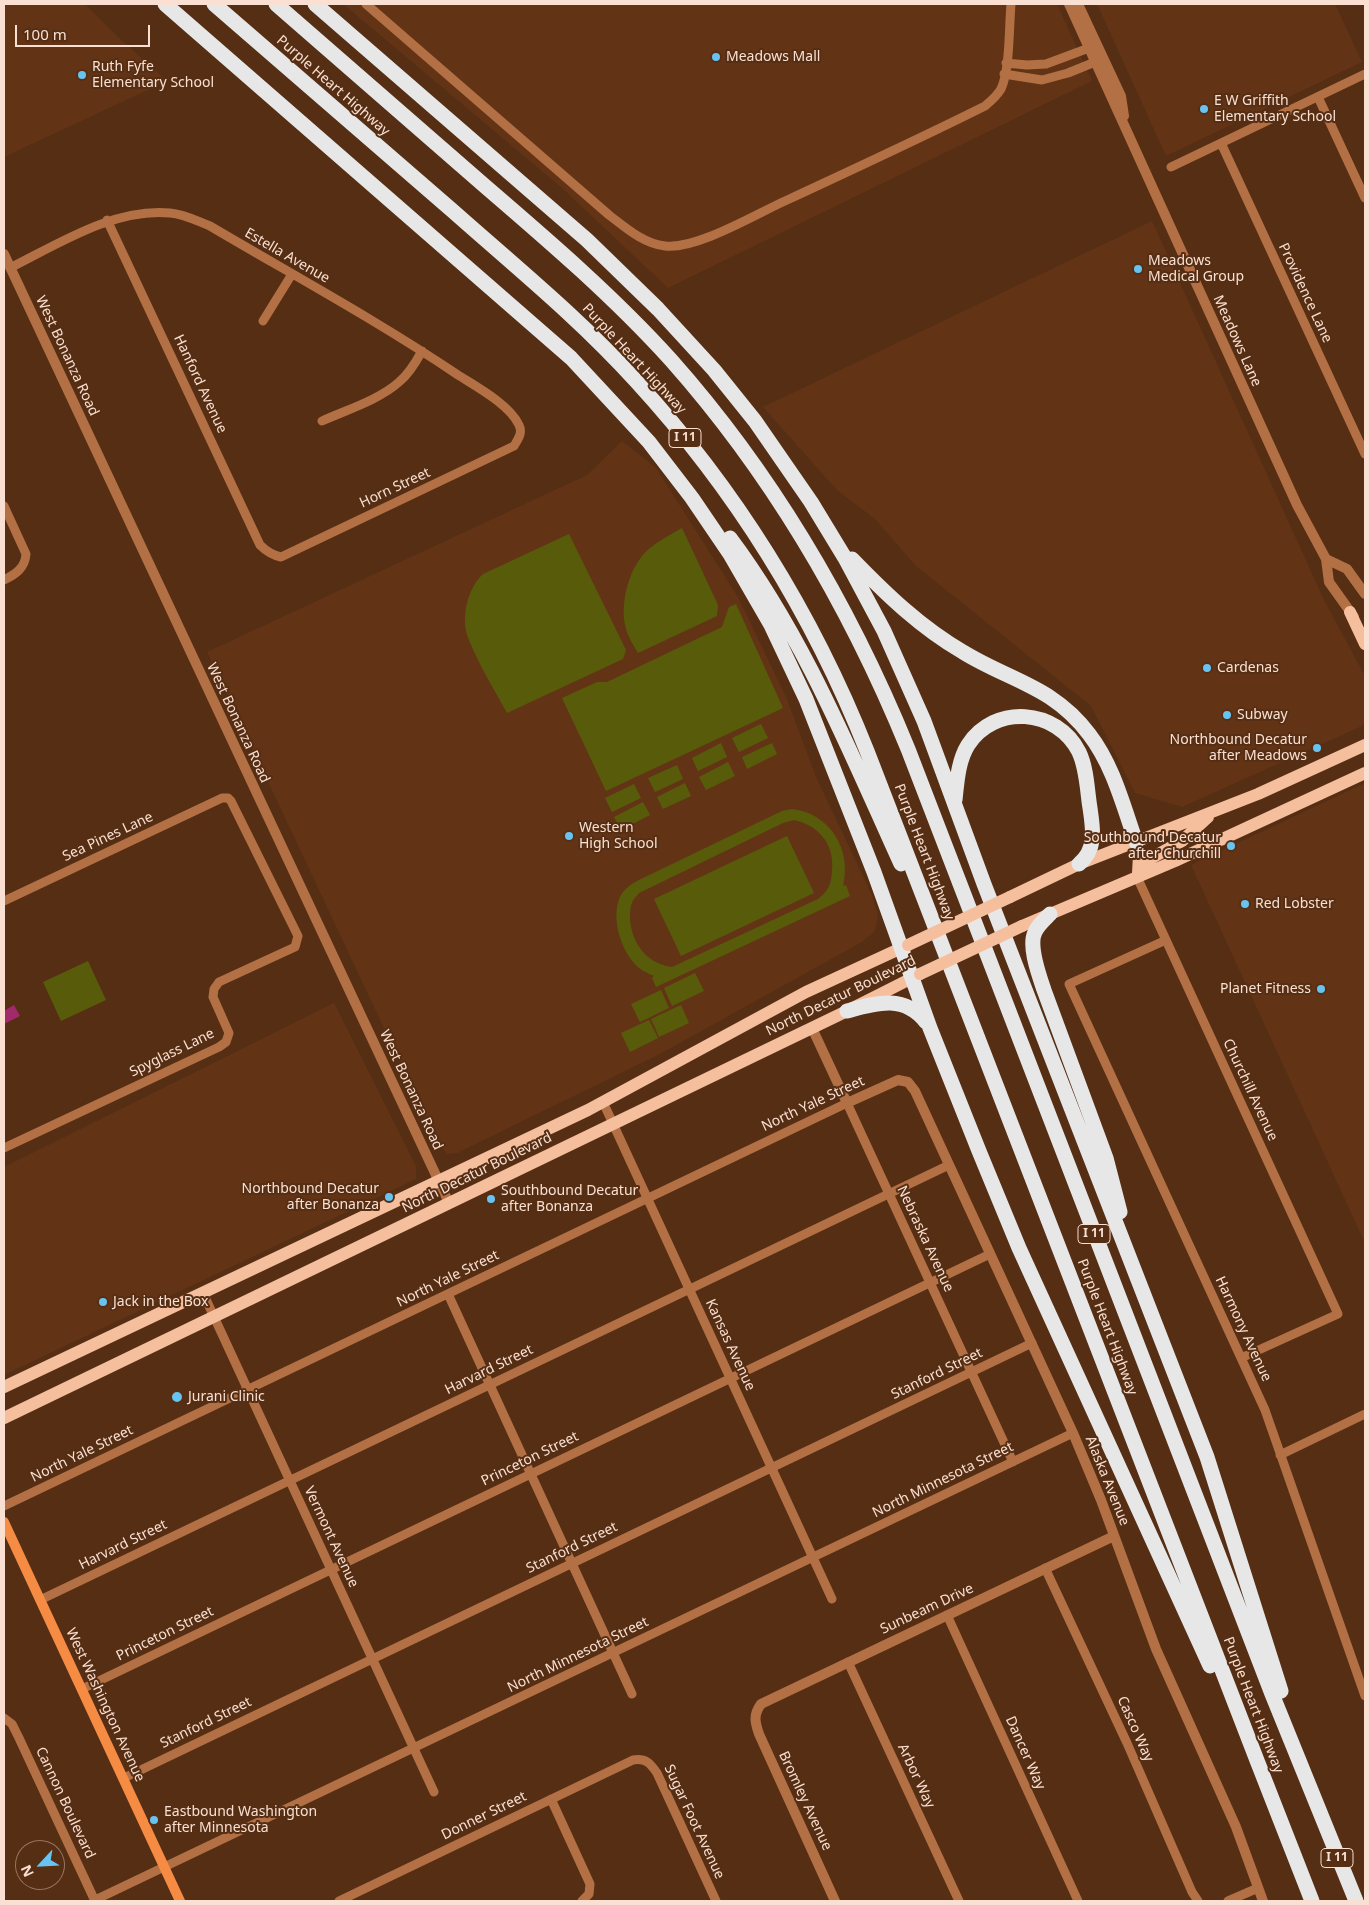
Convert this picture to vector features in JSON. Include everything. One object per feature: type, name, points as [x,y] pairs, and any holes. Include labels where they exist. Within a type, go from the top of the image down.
[{"type":"highway","name":"Purple Heart Highway","points":[[214,4],[565,309],[634,378],[707,467],[746,520],[781,575],[813,632],[838,684],[870,759],[1312,1901]]},
{"type":"highway","name":"Purple Heart Highway","points":[[276,4],[574,263],[627,314],[688,380],[734,437],[772,490],[815,558],[862,644],[902,734],[1319,1814],[1356,1901]]},
{"type":"highway","points":[[315,4],[587,240],[658,309],[714,370],[754,421],[807,495],[837,544],[869,602],[905,676],[930,737],[1077,1126],[1207,1458],[1319,1814]]},
{"type":"highway","points":[[169,6],[558,346],[619,408],[683,486],[747,582],[793,669],[825,744],[916,975],[930,1028],[1019,1248],[1282,1824]]},
{"type":"highway","points":[[683,486],[708,508],[765,587],[798,644],[836,721],[968,1011]]},
{"type":"highway","points":[[837,544],[892,600],[932,632],[976,660],[1039,689],[1069,711],[1088,732],[1103,755],[1136,842]]},
{"type":"highway","points":[[954,803],[962,758],[971,741],[980,731],[997,720],[1011,716],[1031,717],[1049,723],[1061,730],[1071,740],[1079,752],[1084,765],[1094,838],[1091,851],[1079,864]]},
{"type":"highway","points":[[1050,914],[1034,933],[1033,943],[1036,963],[1044,990],[1106,1158],[1135,1271]]},
{"type":"highway","points":[[847,1011],[882,1004],[903,1004],[918,1013],[930,1028]]},
{"type":"main road","points":[[1350,612],[1365,644]]},
{"type":"main road","points":[[1348,754],[1365,739]]},
{"type":"main road","points":[[1348,754],[1365,745]]},
{"type":"main road","name":"North Decatur Boulevard","points":[[4,1387],[603,1102],[800,996],[1079,864],[1213,813],[1348,754]]},
{"type":"main road","name":"North Decatur Boulevard","points":[[4,1418],[847,1011],[916,975],[1022,926],[1137,878],[1365,773]]},
{"type":"main road","points":[[1137,878],[1148,860],[1182,841],[1213,813]]},
{"type":"main road","points":[[1136,842],[1139,859],[1137,878]]},
{"type":"main road","name":"West Washington Avenue","points":[[4,1522],[180,1901]]},
{"type":"street","points":[[366,4],[609,216],[638,236],[665,246],[687,244],[723,230],[904,146],[985,106],[1000,91],[1006,63],[1011,4]]},
{"type":"street","name":"Meadows Lane","points":[[1069,4],[1297,505],[1326,559],[1328,582],[1365,632]]},
{"type":"street","name":"Meadows Lane","points":[[1078,4],[1121,96],[1127,132]]},
{"type":"street","points":[[1006,63],[1046,64],[1089,48]]},
{"type":"street","points":[[1004,74],[1042,80],[1068,73],[1096,62]]},
{"type":"street","points":[[1172,167],[1365,74]]},
{"type":"street","points":[[1318,97],[1365,198]]},
{"type":"street","name":"Providence Lane","points":[[1221,144],[1365,454]]},
{"type":"street","name":"Estella Avenue","points":[[10,268],[107,220],[138,213],[171,213],[186,216],[210,226],[422,351],[481,390],[512,414],[520,427],[521,433]]},
{"type":"street","name":"Hanford Avenue","points":[[107,220],[260,544],[273,556]]},
{"type":"street","name":"West Bonanza Road","points":[[4,254],[449,1203]]},
{"type":"street","points":[[263,321],[292,274]]},
{"type":"street","points":[[322,422],[387,391],[400,381],[415,364],[422,351]]},
{"type":"street","name":"Horn Street","points":[[273,556],[281,557],[514,446],[521,433]]},
{"type":"street","points":[[4,506],[26,554],[25,562],[16,574],[4,580]]},
{"type":"street","points":[[1326,559],[1347,569],[1365,594]]},
{"type":"street","name":"Sea Pines Lane","points":[[4,901],[225,798]]},
{"type":"street","name":"Spyglass Lane","points":[[4,1148],[219,1047],[226,1042],[229,1033],[213,997],[214,989],[219,982],[295,947],[298,936],[232,801],[225,798]]},
{"type":"street","name":"Churchill Avenue","points":[[1137,878],[1338,1314],[1241,1358]]},
{"type":"street","name":"Harmony Avenue","points":[[1166,940],[1069,984],[1265,1410],[1365,1696]]},
{"type":"street","name":"Nebraska Avenue","points":[[812,1028],[1013,1462]]},
{"type":"street","name":"North Yale Street","points":[[4,1506],[847,1103],[894,1081],[904,1081]]},
{"type":"street","name":"Alaska Avenue","points":[[904,1081],[915,1091],[1073,1433],[1114,1536],[1148,1630],[1232,1818],[1263,1901]]},
{"type":"street","name":"Kansas Avenue","points":[[603,1102],[832,1598]]},
{"type":"street","name":"Harvard Street","points":[[40,1600],[949,1165]]},
{"type":"street","name":"Princeton Street","points":[[82,1689],[990,1254]]},
{"type":"street","name":"Vermont Avenue","points":[[203,1293],[434,1792]]},
{"type":"street","points":[[448,1294],[632,1694]]},
{"type":"street","name":"Stanford Street","points":[[124,1778],[1032,1343]]},
{"type":"street","points":[[1280,1455],[1365,1414]]},
{"type":"street","name":"North Minnesota Street","points":[[95,1901],[1073,1433]]},
{"type":"street","name":"Sunbeam Drive","points":[[756,1711],[767,1700],[1114,1536]]},
{"type":"street","name":"Casco Way","points":[[1045,1568],[1127,1743],[1192,1892],[1198,1901]]},
{"type":"street","name":"Dancer Way","points":[[948,1615],[1078,1901]]},
{"type":"street","name":"Arbor Way","points":[[848,1662],[959,1901]]},
{"type":"street","name":"Bromley Avenue","points":[[756,1711],[754,1719],[759,1734],[836,1901]]},
{"type":"street","name":"Cannon Boulevard","points":[[5,1718],[12,1724],[19,1738],[95,1901]]},
{"type":"street","name":"Donner Street","points":[[339,1901],[633,1760],[642,1759]]},
{"type":"street","name":"Sugar Foot Avenue","points":[[642,1759],[651,1764],[657,1773],[716,1901]]},
{"type":"street","points":[[551,1799],[590,1884],[589,1894],[582,1901]]},
{"type":"street","points":[[1228,1901],[1258,1888]]},
{"type":"shaded area","name":"Ruth Fyfe Elementary School","points":[[4,4],[85,4],[167,81],[4,157]]},
{"type":"shaded area","points":[[343,4],[1057,4],[1092,81],[668,288],[562,188]]},
{"type":"shaded area","name":"E W Griffith Elementary School","points":[[1097,4],[1335,4],[1362,62],[1166,156]]},
{"type":"shaded area","points":[[1152,221],[1324,600],[1365,676],[1365,722],[1362,726],[1182,807],[1135,793],[1091,706],[916,566],[875,519],[837,490],[763,407]]},
{"type":"shaded area","name":"Western High School","points":[[622,441],[656,468],[738,597],[787,699],[816,777],[872,895],[878,916],[875,931],[862,942],[660,1054],[457,1153],[447,1154],[438,1143],[207,652],[587,475]]},
{"type":"shaded area","points":[[682,528],[718,605],[717,616],[638,653],[628,635],[624,619],[625,597],[631,575],[636,564],[650,548]]},
{"type":"shaded area","points":[[569,534],[626,650],[623,659],[507,713],[482,668],[466,632],[465,614],[469,596],[477,580],[483,574]]},
{"type":"shaded area","points":[[736,604],[783,708],[606,791],[562,698],[597,682],[607,682],[722,627],[729,607]]},
{"type":"shaded area","points":[[761,724],[768,738],[739,752],[732,738]]},
{"type":"shaded area","points":[[721,743],[727,757],[698,771],[692,758]]},
{"type":"shaded area","points":[[772,743],[777,754],[747,769],[742,757]]},
{"type":"shaded area","points":[[728,762],[735,776],[706,790],[699,777]]},
{"type":"shaded area","points":[[677,765],[683,779],[655,792],[648,778]]},
{"type":"shaded area","points":[[685,783],[691,796],[663,809],[657,797]]},
{"type":"shaded area","points":[[1365,783],[1365,1243],[1191,865]]},
{"type":"shaded area","points":[[634,784],[641,798],[612,812],[605,798]]},
{"type":"shaded area","points":[[643,802],[650,815],[621,830],[614,817]]},
{"type":"shaded area","points":[[792,809],[805,812],[827,826],[835,836],[841,847],[844,859],[845,873],[843,886],[846,885],[850,896],[656,987],[652,978],[654,976],[634,963],[625,949],[618,932],[617,905],[624,891],[638,881],[782,811]],"holes":[[[794,820],[803,823],[824,838],[831,853],[831,881],[827,890],[818,899],[672,967],[655,962],[642,951],[633,936],[630,918],[631,905],[639,893],[783,823]]]},
{"type":"shaded area","points":[[787,836],[814,893],[681,956],[654,899]]},
{"type":"shaded area","points":[[88,961],[106,1000],[61,1021],[43,982]]},
{"type":"shaded area","points":[[695,973],[704,991],[672,1006],[664,988]]},
{"type":"shaded area","points":[[661,990],[669,1008],[640,1022],[631,1004]]},
{"type":"shaded area","points":[[334,1003],[416,1166],[416,1179],[4,1375],[4,1167]]},
{"type":"shaded area","points":[[14,1005],[20,1016],[4,1024],[4,1011]]},
{"type":"shaded area","points":[[681,1005],[689,1023],[659,1037],[651,1019]]},
{"type":"shaded area","points":[[649,1020],[658,1038],[630,1052],[621,1033]]},
{"type":"place","name":"Meadows Mall","points":[[716,57]]},
{"type":"place","name":"Ruth Fyfe Elementary School","points":[[82,75]]},
{"type":"place","name":"E W Griffith Elementary School","points":[[1204,109]]},
{"type":"place","name":"Meadows Medical Group","points":[[1138,269]]},
{"type":"place","name":"Cardenas","points":[[1207,668]]},
{"type":"place","name":"Subway","points":[[1227,715]]},
{"type":"place","name":"Northbound Decatur after Meadows","points":[[1317,748]]},
{"type":"place","name":"Western High School","points":[[569,836]]},
{"type":"place","name":"Southbound Decatur after Churchill","points":[[1231,846]]},
{"type":"place","name":"Red Lobster","points":[[1245,904]]},
{"type":"place","name":"Planet Fitness","points":[[1321,989]]},
{"type":"place","name":"Northbound Decatur after Bonanza","points":[[389,1197]]},
{"type":"place","name":"Southbound Decatur after Bonanza","points":[[491,1199]]},
{"type":"place","name":"Jack in the Box","points":[[103,1302]]},
{"type":"place","name":"Jurani Clinic","points":[[177,1397]]},
{"type":"place","name":"Eastbound Washington after Minnesota","points":[[154,1820]]}]
